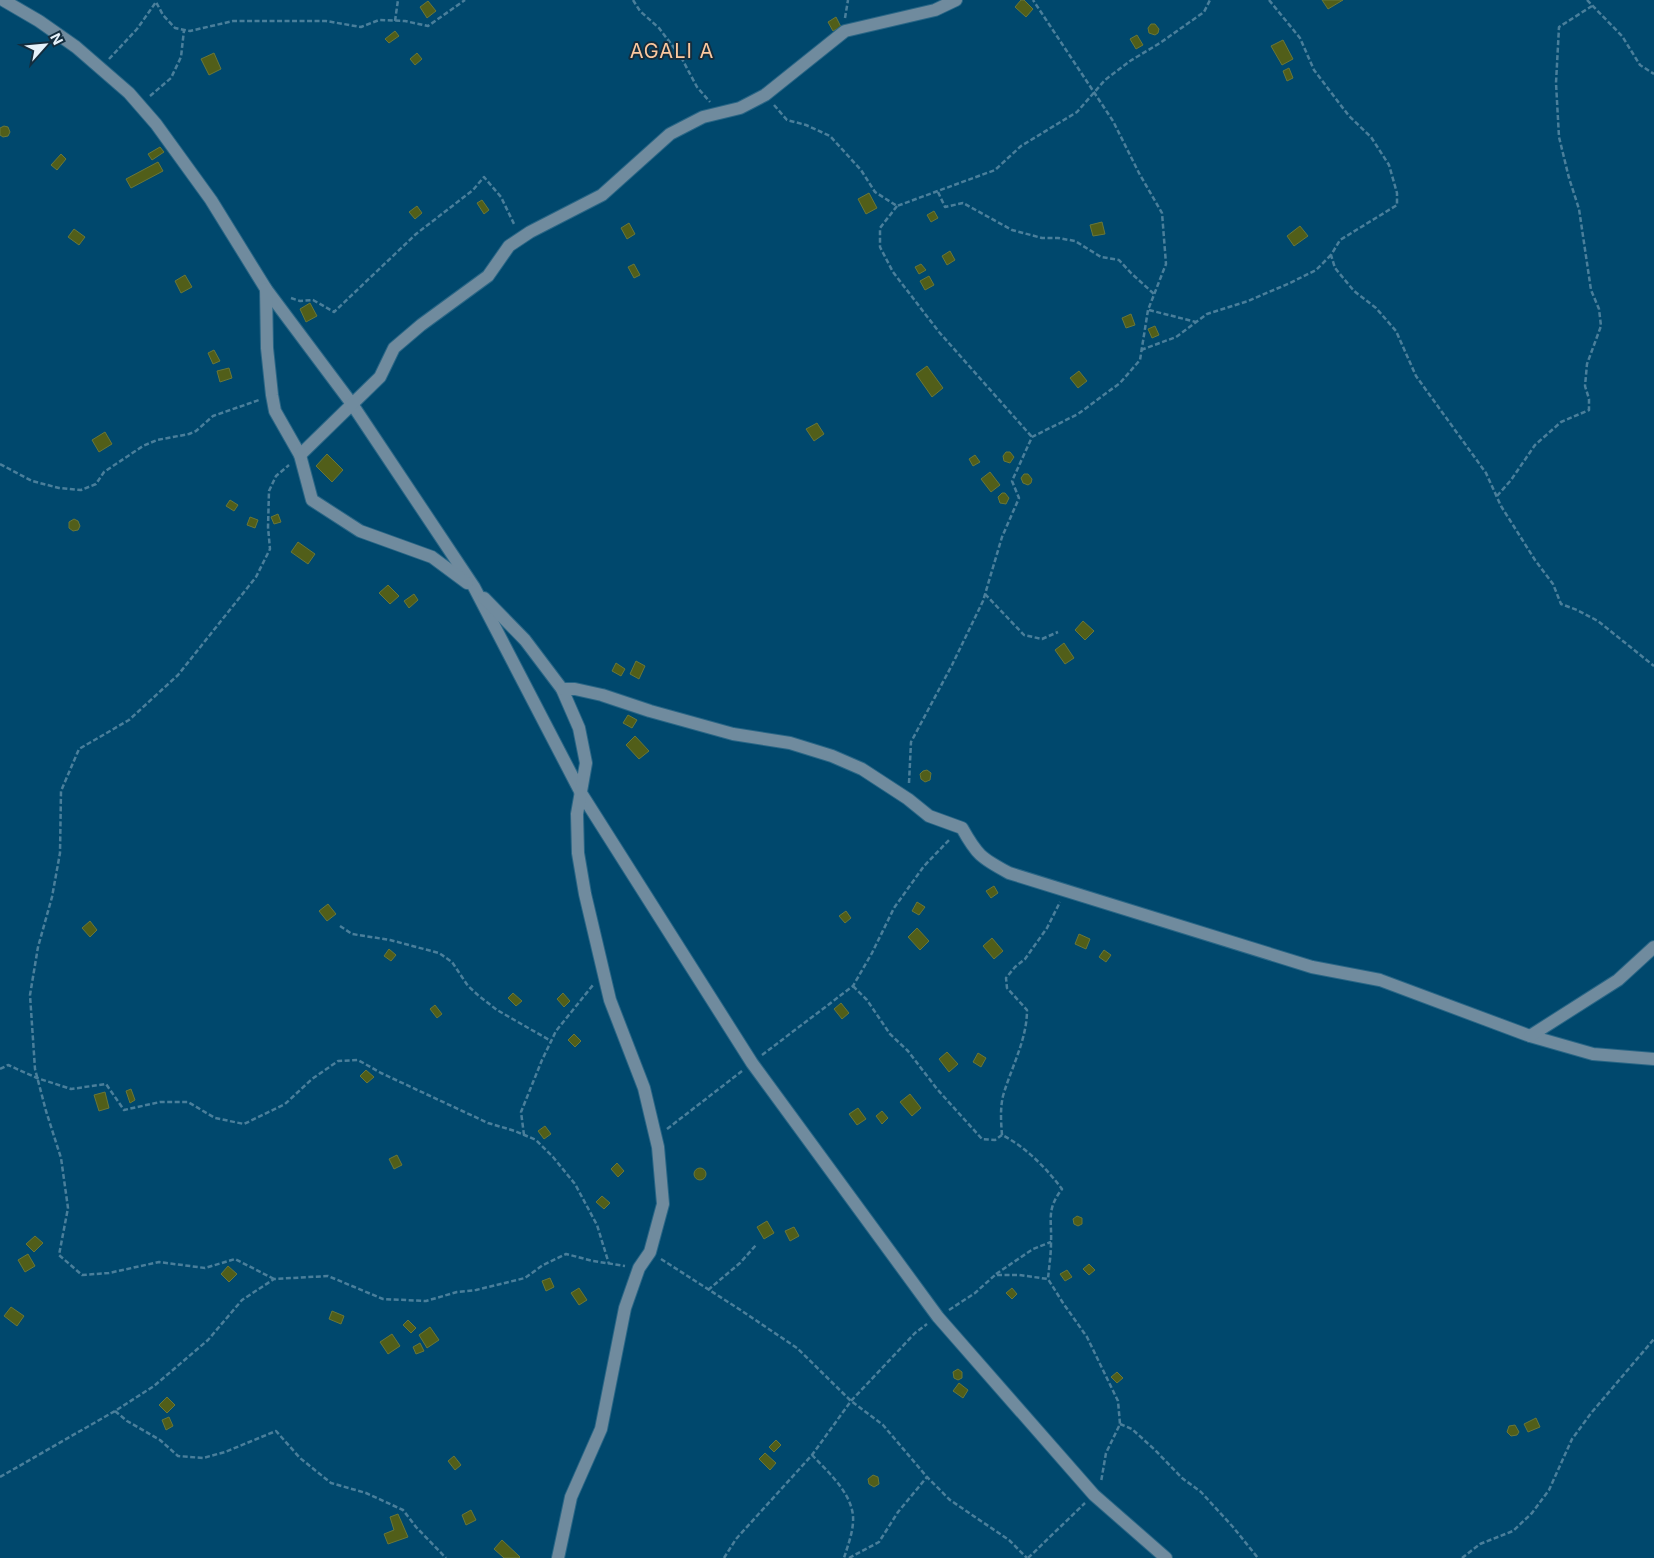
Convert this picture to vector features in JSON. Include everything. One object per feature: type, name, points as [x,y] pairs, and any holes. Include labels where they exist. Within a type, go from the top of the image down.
[{"type":"street","points":[[3,0],[39,21],[101,68],[129,93],[156,124],[211,200],[266,289],[352,404],[474,587],[581,793],[752,1063],[938,1317],[1094,1495],[1166,1558]]},
{"type":"street","points":[[300,455],[380,377],[394,348],[421,325],[488,276],[509,246],[522,237],[602,195],[670,134],[704,117],[740,108],[765,95],[845,32],[935,10],[956,0]]},
{"type":"street","points":[[266,289],[267,348],[275,411],[300,455],[312,500],[360,531],[432,557],[474,587],[525,640],[562,688],[579,728],[586,763],[577,814],[578,853],[585,894],[610,1000],[644,1088],[656,1137],[663,1204],[650,1252],[639,1268],[625,1308],[601,1429],[571,1497],[558,1558]]},
{"type":"street","points":[[562,688],[602,695],[659,714],[733,734],[790,743],[832,756],[862,769],[908,799],[929,816],[962,828],[972,847],[984,860],[1008,873],[1312,967],[1380,980],[1530,1036],[1593,1054],[1654,1059]]},
{"type":"street","points":[[1530,1036],[1618,980],[1654,948]]},
{"type":"path","points":[[395,21],[398,0]]},
{"type":"path","points":[[101,68],[137,29],[156,2],[163,15],[175,28],[190,31],[234,21],[326,21],[361,27],[379,20],[405,21],[428,26],[464,0]]},
{"type":"path","points":[[633,0],[640,10],[660,28],[681,57],[698,87],[719,113]]},
{"type":"path","points":[[908,799],[911,742],[952,665],[985,594],[1002,537],[1019,498],[1012,481],[1032,437],[1078,414],[1120,383],[1140,360],[1148,310],[1166,264],[1162,213],[1113,121],[1034,0]]},
{"type":"path","points":[[1032,437],[939,332],[893,272],[880,247],[880,228],[897,206],[995,170],[1021,146],[1077,112],[1105,80],[1130,61],[1160,44],[1204,12],[1210,0]]},
{"type":"path","points":[[1141,350],[1176,337],[1207,314],[1248,301],[1316,270],[1331,255],[1340,240],[1397,204],[1397,193],[1389,165],[1375,144],[1349,116],[1314,70],[1300,38],[1269,0]]},
{"type":"path","points":[[1586,0],[1622,36],[1640,65],[1654,74]]},
{"type":"path","points":[[1497,496],[1511,480],[1535,445],[1561,422],[1589,410],[1589,399],[1585,386],[1586,364],[1601,326],[1599,309],[1591,290],[1580,209],[1569,178],[1559,137],[1556,83],[1559,27],[1592,6]]},
{"type":"path","points":[[139,105],[171,78],[181,57],[184,30]]},
{"type":"path","points":[[765,95],[787,120],[806,125],[830,136],[861,170],[875,192],[897,206]]},
{"type":"path","points":[[266,289],[300,301],[313,300],[334,312],[416,234],[473,190],[484,177],[502,197],[522,237]]},
{"type":"path","points":[[938,192],[945,207],[963,203],[1012,230],[1042,238],[1075,241],[1101,257],[1119,260],[1131,274],[1154,294]]},
{"type":"path","points":[[1331,255],[1335,268],[1354,290],[1376,308],[1396,331],[1416,376],[1486,473],[1497,496],[1535,560],[1553,584],[1561,604],[1598,621],[1654,666]]},
{"type":"path","points":[[1148,310],[1196,322]]},
{"type":"path","points":[[0,464],[32,481],[59,488],[81,490],[96,484],[104,472],[143,446],[157,440],[189,434],[196,431],[213,416],[272,395]]},
{"type":"path","points":[[274,1279],[235,1259],[205,1268],[159,1262],[109,1273],[82,1275],[59,1255],[68,1208],[61,1158],[35,1069],[30,995],[38,947],[52,897],[60,853],[61,791],[79,749],[129,720],[178,675],[256,577],[270,549],[268,527],[269,491],[276,476],[300,455]]},
{"type":"path","points":[[985,594],[1024,635],[1042,639],[1058,632]]},
{"type":"path","points":[[656,1137],[853,986],[894,908],[924,866],[962,828]]},
{"type":"path","points":[[1002,1135],[1003,1098],[1027,1024],[1027,1010],[1007,988],[1006,978],[1034,947],[1068,891]]},
{"type":"path","points":[[340,926],[352,934],[390,940],[438,953],[452,962],[468,986],[479,996],[497,1010],[551,1041]]},
{"type":"path","points":[[524,1135],[521,1112],[551,1041],[556,1031],[604,972]]},
{"type":"path","points":[[853,986],[867,1000],[890,1034],[908,1050],[936,1088],[982,1138],[994,1140],[1002,1135]]},
{"type":"path","points":[[0,1069],[8,1065],[71,1089],[106,1084],[124,1110],[160,1102],[188,1102],[215,1118],[244,1124],[285,1104],[312,1079],[338,1061],[358,1060],[381,1073],[488,1122],[536,1140],[554,1157],[575,1184],[597,1225],[609,1264]]},
{"type":"path","points":[[650,1252],[742,1310],[797,1348],[851,1401],[883,1425],[927,1477],[950,1500],[1009,1540],[1028,1558],[1100,1489],[1106,1453],[1120,1424],[1118,1401],[1087,1337],[1048,1280],[1052,1242],[1050,1213],[1054,1199],[1062,1189],[1051,1174],[1014,1141],[1002,1135]]},
{"type":"path","points":[[724,1558],[736,1539],[812,1455],[851,1401],[915,1333],[975,1293],[995,1275],[1032,1249],[1052,1242]]},
{"type":"path","points":[[708,1290],[740,1263],[756,1245]]},
{"type":"path","points":[[0,1477],[115,1411],[154,1386],[208,1340],[242,1300],[274,1279],[328,1276],[383,1299],[426,1301],[457,1292],[476,1290],[525,1278],[543,1265],[566,1254],[609,1264],[639,1268]]},
{"type":"path","points":[[995,1275],[1019,1275],[1048,1280]]},
{"type":"path","points":[[1462,1558],[1480,1544],[1513,1531],[1532,1513],[1549,1490],[1572,1438],[1654,1339]]},
{"type":"path","points":[[115,1411],[127,1421],[160,1440],[178,1456],[204,1458],[225,1452],[276,1431],[300,1458],[331,1483],[366,1493],[404,1510],[416,1527],[446,1558]]},
{"type":"path","points":[[1120,1424],[1132,1429],[1182,1478],[1201,1492],[1258,1558]]},
{"type":"path","points":[[812,1455],[847,1496],[853,1515],[851,1537],[844,1558]]},
{"type":"path","points":[[849,1558],[879,1542],[898,1512],[927,1477]]},
{"type":"building","points":[[1021,0],[1024,0],[1033,9],[1026,17],[1015,7]]},
{"type":"building","points":[[1322,0],[1343,0],[1328,9]]},
{"type":"building","points":[[428,1],[436,11],[427,18],[420,7]]},
{"type":"building","points":[[836,17],[841,27],[833,31],[828,22]]},
{"type":"building","points":[[1151,24],[1155,24],[1159,29],[1155,35],[1149,33],[1148,28]]},
{"type":"building","points":[[395,31],[399,36],[389,43],[385,39]]},
{"type":"building","points":[[1137,35],[1143,45],[1136,49],[1130,39]]},
{"type":"building","points":[[1283,40],[1293,59],[1282,65],[1271,46]]},
{"type":"building","points":[[214,53],[221,69],[209,75],[201,59]]},
{"type":"building","points":[[417,53],[422,59],[415,65],[410,59]]},
{"type":"building","points":[[1289,68],[1293,78],[1287,81],[1283,71]]},
{"type":"building","points":[[8,127],[10,132],[8,136],[3,137],[0,135],[0,128]]},
{"type":"building","points":[[160,147],[164,152],[152,160],[148,154]]},
{"type":"building","points":[[61,154],[66,159],[57,170],[51,165]]},
{"type":"building","points":[[158,162],[163,171],[131,188],[126,179]]},
{"type":"building","points":[[869,193],[877,208],[866,214],[858,199]]},
{"type":"building","points":[[482,200],[489,210],[484,214],[477,203]]},
{"type":"building","points":[[417,206],[422,213],[415,219],[409,212]]},
{"type":"building","points":[[934,211],[938,218],[931,222],[927,215]]},
{"type":"building","points":[[1102,222],[1105,234],[1093,236],[1090,225]]},
{"type":"building","points":[[629,223],[635,234],[627,239],[621,228]]},
{"type":"building","points":[[1300,226],[1308,236],[1294,246],[1287,236]]},
{"type":"building","points":[[74,229],[85,237],[79,245],[68,237]]},
{"type":"building","points":[[950,251],[955,260],[947,265],[942,256]]},
{"type":"building","points":[[634,264],[640,275],[634,278],[628,267]]},
{"type":"building","points":[[921,264],[926,270],[919,274],[915,267]]},
{"type":"building","points":[[185,275],[192,287],[181,293],[175,281]]},
{"type":"building","points":[[929,276],[934,285],[925,290],[920,281]]},
{"type":"building","points":[[310,303],[317,316],[306,322],[300,309]]},
{"type":"building","points":[[1131,314],[1135,325],[1126,328],[1122,318]]},
{"type":"building","points":[[1155,326],[1159,335],[1152,338],[1148,329]]},
{"type":"building","points":[[214,350],[220,361],[213,364],[208,353]]},
{"type":"building","points":[[927,366],[943,388],[932,397],[916,374]]},
{"type":"building","points":[[229,368],[232,378],[220,382],[217,371]]},
{"type":"building","points":[[1079,371],[1087,381],[1078,388],[1070,378]]},
{"type":"building","points":[[817,423],[824,434],[814,441],[806,429]]},
{"type":"building","points":[[105,432],[112,444],[99,452],[92,440]]},
{"type":"building","points":[[1006,452],[1010,452],[1014,457],[1010,463],[1004,461],[1003,456]]},
{"type":"building","points":[[327,454],[343,470],[332,482],[316,466]]},
{"type":"building","points":[[975,455],[980,462],[973,466],[969,459]]},
{"type":"building","points":[[990,472],[1000,485],[991,492],[981,479]]},
{"type":"building","points":[[1024,474],[1028,474],[1032,479],[1028,485],[1023,483],[1021,478]]},
{"type":"building","points":[[1005,493],[1009,498],[1006,504],[1000,503],[998,497]]},
{"type":"building","points":[[230,500],[238,505],[234,511],[226,506]]},
{"type":"building","points":[[278,514],[281,522],[274,524],[271,517]]},
{"type":"building","points":[[250,517],[258,520],[255,528],[247,525]]},
{"type":"building","points":[[74,519],[78,521],[80,526],[78,530],[73,531],[69,528],[69,522]]},
{"type":"building","points":[[298,542],[315,554],[308,564],[291,552]]},
{"type":"building","points":[[388,585],[399,596],[390,604],[379,593]]},
{"type":"building","points":[[414,594],[418,600],[409,608],[404,601]]},
{"type":"building","points":[[1083,621],[1094,631],[1085,640],[1075,630]]},
{"type":"building","points":[[1064,643],[1074,658],[1065,664],[1055,650]]},
{"type":"building","points":[[636,661],[645,666],[639,679],[630,674]]},
{"type":"building","points":[[616,663],[625,669],[621,676],[612,671]]},
{"type":"building","points":[[628,715],[637,720],[632,728],[623,723]]},
{"type":"building","points":[[635,736],[649,751],[639,759],[626,745]]},
{"type":"building","points":[[927,770],[931,773],[930,780],[925,782],[921,779],[920,774]]},
{"type":"building","points":[[994,886],[998,893],[991,898],[986,891]]},
{"type":"building","points":[[917,902],[925,907],[919,915],[912,911]]},
{"type":"building","points":[[328,904],[336,914],[327,921],[319,911]]},
{"type":"building","points":[[846,911],[851,918],[845,923],[839,916]]},
{"type":"building","points":[[90,921],[97,930],[90,937],[82,928]]},
{"type":"building","points":[[917,928],[929,941],[920,950],[908,937]]},
{"type":"building","points":[[1079,934],[1090,939],[1086,949],[1075,944]]},
{"type":"building","points":[[992,938],[1003,951],[994,959],[983,946]]},
{"type":"building","points":[[389,949],[396,955],[391,961],[384,956]]},
{"type":"building","points":[[1104,950],[1111,955],[1106,962],[1099,957]]},
{"type":"building","points":[[513,993],[522,1001],[516,1006],[508,998]]},
{"type":"building","points":[[563,993],[570,1001],[564,1007],[557,999]]},
{"type":"building","points":[[841,1003],[849,1013],[842,1019],[834,1009]]},
{"type":"building","points":[[435,1005],[442,1014],[437,1018],[430,1009]]},
{"type":"building","points":[[574,1034],[581,1041],[575,1047],[568,1040]]},
{"type":"building","points":[[947,1052],[958,1064],[949,1072],[939,1059]]},
{"type":"building","points":[[978,1053],[986,1058],[981,1067],[973,1062]]},
{"type":"building","points":[[366,1070],[374,1077],[367,1083],[360,1076]]},
{"type":"building","points":[[131,1089],[135,1100],[130,1103],[126,1091]]},
{"type":"building","points":[[105,1092],[109,1108],[99,1111],[94,1095]]},
{"type":"building","points":[[910,1094],[921,1108],[912,1116],[900,1102]]},
{"type":"building","points":[[858,1108],[866,1119],[857,1125],[849,1114]]},
{"type":"building","points":[[882,1111],[888,1118],[882,1124],[876,1116]]},
{"type":"building","points":[[545,1126],[551,1134],[544,1139],[538,1131]]},
{"type":"building","points":[[397,1155],[402,1165],[394,1169],[389,1159]]},
{"type":"building","points":[[617,1163],[624,1171],[618,1177],[611,1169]]},
{"type":"building","points":[[698,1168],[702,1168],[706,1174],[702,1180],[698,1180],[694,1176],[694,1172]]},
{"type":"building","points":[[602,1196],[610,1203],[604,1209],[596,1202]]},
{"type":"building","points":[[1077,1216],[1082,1218],[1082,1224],[1078,1226],[1074,1224],[1073,1219]]},
{"type":"building","points":[[767,1221],[774,1233],[764,1239],[757,1227]]},
{"type":"building","points":[[794,1227],[799,1236],[790,1241],[785,1231]]},
{"type":"building","points":[[35,1236],[43,1243],[34,1252],[26,1244]]},
{"type":"building","points":[[28,1254],[35,1266],[25,1272],[18,1260]]},
{"type":"building","points":[[1089,1264],[1095,1270],[1089,1275],[1083,1269]]},
{"type":"building","points":[[228,1266],[237,1274],[229,1282],[221,1274]]},
{"type":"building","points":[[1067,1270],[1072,1277],[1065,1281],[1060,1274]]},
{"type":"building","points":[[550,1278],[554,1287],[546,1291],[542,1281]]},
{"type":"building","points":[[579,1288],[587,1300],[579,1305],[571,1293]]},
{"type":"building","points":[[1012,1288],[1017,1294],[1012,1299],[1006,1293]]},
{"type":"building","points":[[11,1307],[24,1316],[17,1326],[4,1316]]},
{"type":"building","points":[[332,1311],[344,1316],[341,1324],[329,1319]]},
{"type":"building","points":[[408,1320],[416,1328],[411,1333],[403,1325]]},
{"type":"building","points":[[430,1327],[439,1340],[427,1348],[419,1335]]},
{"type":"building","points":[[392,1334],[400,1346],[388,1354],[380,1342]]},
{"type":"building","points":[[420,1343],[424,1351],[416,1354],[413,1347]]},
{"type":"building","points":[[958,1369],[962,1372],[962,1378],[958,1380],[954,1378],[953,1372]]},
{"type":"building","points":[[1117,1372],[1123,1378],[1117,1383],[1111,1377]]},
{"type":"building","points":[[959,1383],[968,1390],[963,1398],[953,1391]]},
{"type":"building","points":[[167,1397],[175,1405],[167,1413],[159,1405]]},
{"type":"building","points":[[169,1417],[173,1426],[166,1430],[162,1420]]},
{"type":"building","points":[[1536,1418],[1540,1427],[1528,1432],[1524,1424]]},
{"type":"building","points":[[1515,1425],[1519,1432],[1517,1435],[1511,1436],[1507,1432],[1509,1426]]},
{"type":"building","points":[[776,1440],[781,1445],[774,1452],[769,1447]]},
{"type":"building","points":[[765,1453],[776,1463],[770,1470],[759,1459]]},
{"type":"building","points":[[454,1456],[461,1465],[455,1470],[448,1461]]},
{"type":"building","points":[[873,1475],[878,1477],[879,1484],[874,1487],[869,1484],[868,1479]]},
{"type":"building","points":[[471,1510],[476,1520],[466,1525],[462,1515]]},
{"type":"building","points":[[398,1514],[408,1537],[388,1544],[384,1534],[394,1530],[390,1517]]},
{"type":"building","points":[[502,1540],[519,1558],[504,1558],[494,1549]]},
{"type":"district","name":"AGALI A","points":[[672,51]]}]
